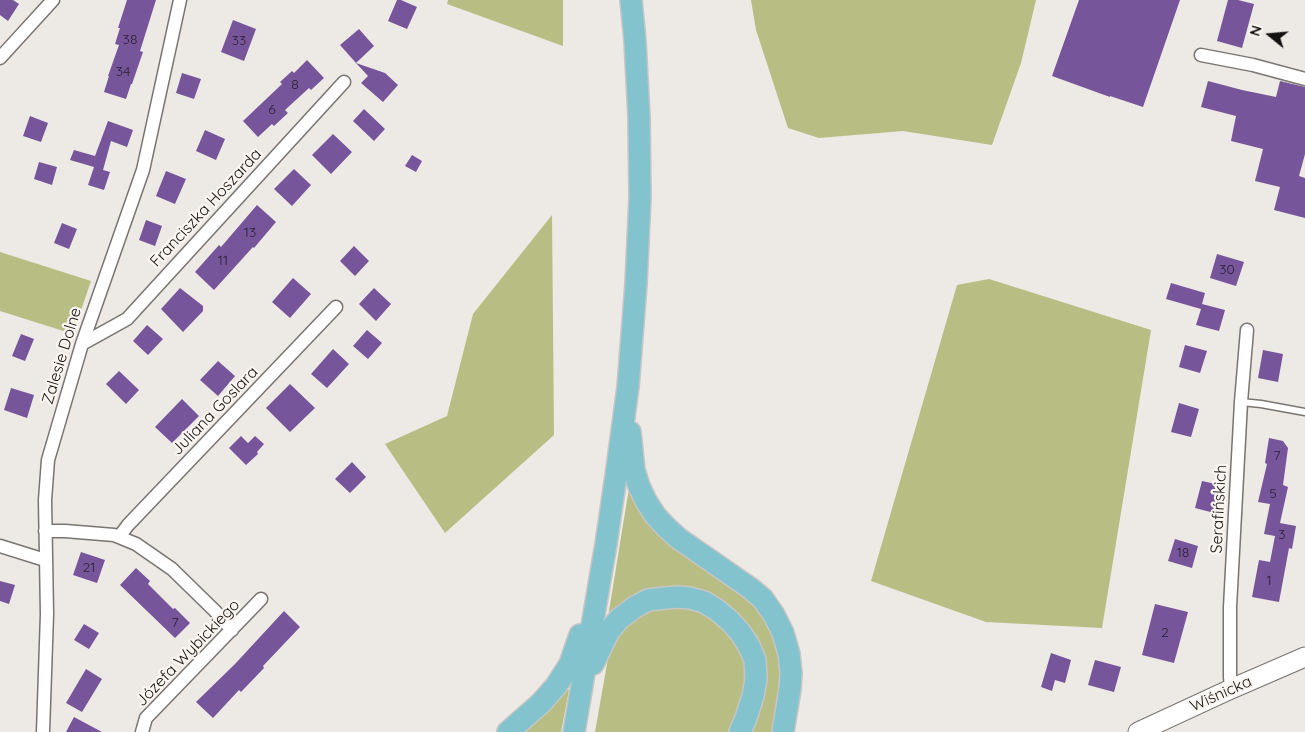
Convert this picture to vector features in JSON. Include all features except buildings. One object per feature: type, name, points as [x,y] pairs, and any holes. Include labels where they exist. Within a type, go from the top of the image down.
[{"type":"main road","points":[[575,726],[606,544],[628,387],[636,284],[640,198],[639,117],[631,0]]},
{"type":"main road","points":[[628,387],[634,470],[646,501],[665,526],[678,538],[763,599],[774,615],[783,634],[789,654],[791,673],[784,729]]},
{"type":"main road","points":[[508,732],[541,703],[556,686],[570,664],[598,588]]},
{"type":"main road","points":[[575,726],[595,658],[609,631],[619,619],[648,600],[678,597],[704,602],[716,610],[730,621],[750,646],[755,660],[756,678],[753,696],[740,732]]},
{"type":"main road","name":"Wiśnicka","points":[[1138,732],[1305,657]]},
{"type":"street","points":[[0,58],[54,0]]},
{"type":"street","name":"Zalesie Dolne","points":[[43,732],[47,614],[45,500],[48,460],[82,344],[144,170],[180,0]]},
{"type":"street","points":[[1201,55],[1253,65],[1305,79]]},
{"type":"street","name":"Franciszka Hoszarda","points":[[82,344],[127,319],[344,82]]},
{"type":"street","name":"Juliana Goslara","points":[[119,537],[128,525],[336,307]]},
{"type":"street","name":"Serafińskich","points":[[1231,689],[1230,607],[1241,402],[1247,330]]},
{"type":"street","points":[[45,531],[114,535],[136,544],[172,569],[232,630]]},
{"type":"street","points":[[0,546],[45,560]]},
{"type":"street","name":"Józefa Wybickiego","points":[[142,732],[146,718],[262,599]]},
{"type":"lane","points":[[1241,402],[1305,412]]},
{"type":"green space","points":[[448,0],[563,0],[563,46],[447,4]]},
{"type":"green space","points":[[751,0],[1036,0],[1021,63],[992,145],[903,131],[819,138],[788,128],[756,30]]},
{"type":"green space","points":[[552,215],[554,435],[445,533],[385,444],[447,416],[473,314]]},
{"type":"green space","points":[[0,252],[91,281],[73,334],[0,311]]},
{"type":"green space","points":[[989,279],[1151,330],[1102,628],[986,622],[871,581],[957,285]]},
{"type":"green space","points":[[630,482],[752,599],[776,634],[783,683],[775,732],[751,732],[764,658],[757,636],[736,611],[704,592],[608,617]]},
{"type":"green space","points":[[663,606],[696,607],[737,635],[750,680],[730,732],[595,732],[610,647],[624,627],[640,615]]},
{"type":"green space","points":[[564,688],[569,690],[561,732],[520,732]]}]
